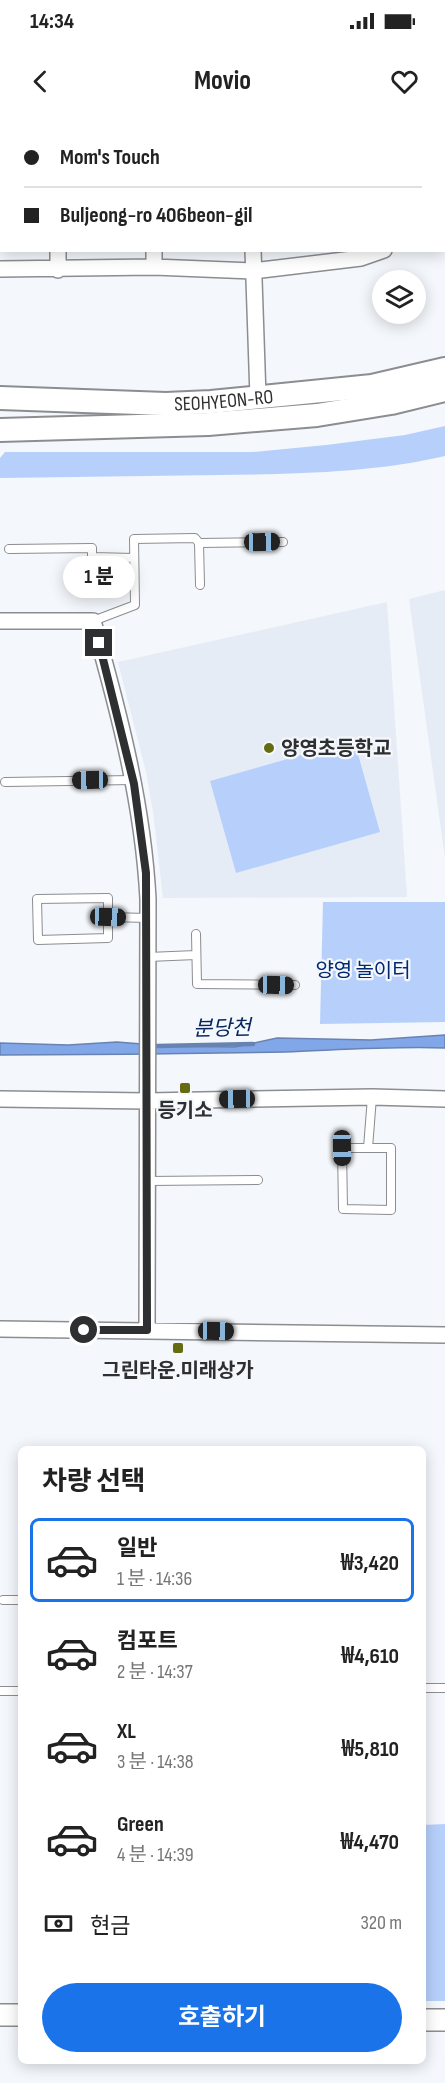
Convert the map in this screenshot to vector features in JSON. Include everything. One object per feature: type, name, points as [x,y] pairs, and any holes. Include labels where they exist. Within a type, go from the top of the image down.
[{"type":"main road","name":"SEOHYEON-RO","points":[[0,398],[166,404],[211,402],[372,386],[445,369]]},
{"type":"main road","name":"SEOHYEON-RO","points":[[0,430],[208,424],[317,415],[391,403],[445,390]]},
{"type":"main road","points":[[0,2015],[18,2015]]},
{"type":"main road","points":[[426,2020],[445,2020]]},
{"type":"street","points":[[58,252],[58,270]]},
{"type":"street","points":[[154,252],[154,267]]},
{"type":"street","points":[[253,252],[258,397]]},
{"type":"street","points":[[0,269],[154,267],[253,271],[362,258],[378,252]]},
{"type":"street","points":[[0,621],[93,621],[133,780],[146,864],[148,918],[147,1330]]},
{"type":"street","points":[[0,1099],[147,1093],[445,1099]]},
{"type":"street","points":[[0,1329],[445,1335]]},
{"type":"lane","points":[[93,621],[135,605],[134,539],[195,538],[199,543],[200,585]]},
{"type":"lane","points":[[199,543],[284,542]]},
{"type":"lane","points":[[9,549],[92,548],[92,557],[134,558]]},
{"type":"lane","points":[[5,782],[133,780]]},
{"type":"lane","points":[[108,898],[108,917],[108,938],[38,940],[38,899],[108,898]]},
{"type":"lane","points":[[108,917],[148,918]]},
{"type":"lane","points":[[196,934],[197,984],[296,985]]},
{"type":"lane","points":[[148,957],[196,955]]},
{"type":"lane","points":[[368,1148],[372,1097]]},
{"type":"lane","points":[[342,1148],[368,1148],[391,1148],[391,1210],[343,1209],[342,1148]]},
{"type":"lane","points":[[147,1181],[258,1180]]},
{"type":"lane","points":[[3,1600],[18,1599]]},
{"type":"lane","points":[[426,1688],[445,1688]]},
{"type":"lane","points":[[0,1691],[18,1691]]},
{"type":"shaded area","points":[[445,590],[445,858],[409,599]]},
{"type":"shaded area","name":"양영초등학교","points":[[387,602],[407,897],[163,898],[146,772],[118,662]]},
{"type":"shaded area","points":[[445,1035],[445,1048],[0,1055],[0,1043],[68,1045],[117,1042],[167,1046],[235,1047],[277,1038],[371,1040]]},
{"type":"green space","points":[[445,426],[445,456],[390,466],[333,472],[275,474],[0,478],[0,458],[5,452],[253,452],[405,435]]},
{"type":"green space","points":[[354,740],[380,832],[236,873],[210,781]]},
{"type":"green space","name":"양영 놀이터","points":[[323,902],[445,902],[445,1022],[320,1024]]},
{"type":"green space","points":[[445,1824],[445,2001],[426,2001],[426,1825]]},
{"type":"waterway","name":"분당천","points":[[157,1046],[253,1044]]},
{"type":"place","name":"양영초등학교","points":[[269,748]]},
{"type":"place","name":"등기소","points":[[185,1088]]},
{"type":"place","name":"그린타운.미래상가","points":[[178,1348]]},
{"type":"route","points":[[84,1330],[147,1330],[148,899],[140,815],[127,748],[99,643]]}]
